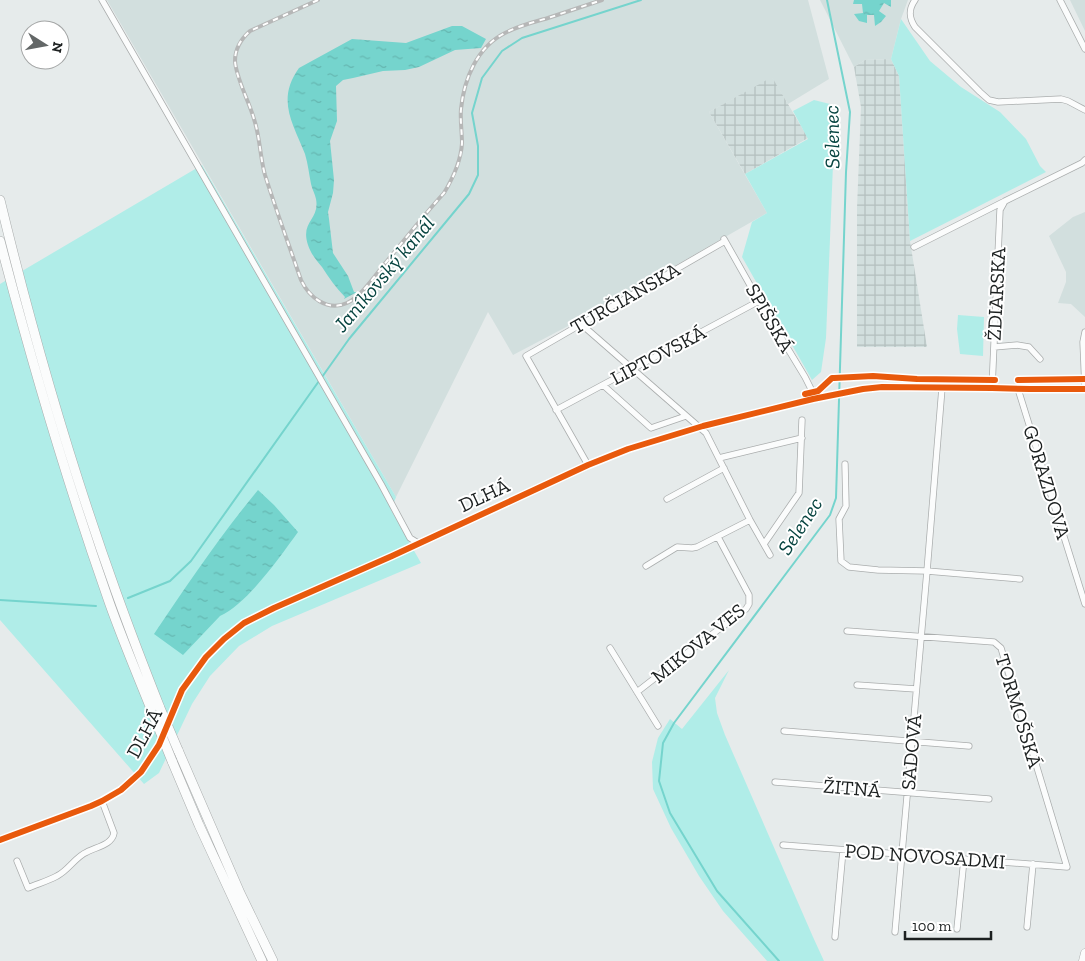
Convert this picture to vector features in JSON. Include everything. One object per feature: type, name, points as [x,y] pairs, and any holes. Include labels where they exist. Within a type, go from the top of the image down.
[{"type":"highway","points":[[0,200],[45,370],[116,592],[160,708],[233,876],[273,961]]},
{"type":"highway","points":[[0,241],[36,374],[74,498],[107,596],[172,761],[221,874],[262,961]]},
{"type":"main road","points":[[1083,961],[1085,953]]},
{"type":"street","points":[[102,0],[324,384],[410,538],[418,543]]},
{"type":"street","points":[[915,0],[909,12],[915,28],[990,100],[998,102],[1061,99],[1085,110]]},
{"type":"street","points":[[1060,0],[1085,49]]},
{"type":"street","points":[[914,247],[1085,160]]},
{"type":"street","name":"ŽDIARSKA","points":[[992,388],[1000,210],[1005,201]]},
{"type":"street","name":"SPIŠSKÁ","points":[[724,240],[807,381],[813,399]]},
{"type":"street","name":"TURČIANSKA","points":[[556,410],[526,356],[724,240]]},
{"type":"street","name":"LIPTOVSKÁ","points":[[556,410],[759,301]]},
{"type":"street","points":[[581,324],[706,433],[770,555]]},
{"type":"street","name":"DLHÁ","points":[[0,840],[66,816],[102,801],[121,790],[141,772],[159,745],[182,690],[206,657],[224,638],[244,623],[274,608],[392,556],[588,465],[628,449],[698,427],[833,394],[882,387],[1085,389],[1083,342],[1085,332]]},
{"type":"street","points":[[994,347],[1017,345],[1029,347],[1040,360]]},
{"type":"street","points":[[603,385],[651,428],[686,416]]},
{"type":"street","name":"SADOVÁ","points":[[895,932],[942,388]]},
{"type":"street","name":"GORAZDOVA","points":[[1018,389],[1085,604]]},
{"type":"street","points":[[556,410],[588,465]]},
{"type":"street","points":[[764,544],[799,493],[802,420]]},
{"type":"street","points":[[719,458],[802,438]]},
{"type":"street","points":[[845,464],[846,506],[839,519],[841,561],[849,567],[1020,579]]},
{"type":"street","points":[[667,499],[724,468]]},
{"type":"street","points":[[646,566],[677,547],[697,547],[750,520]]},
{"type":"street","name":"MIKOVA VES","points":[[637,692],[746,609],[749,604],[749,595],[746,588],[718,537]]},
{"type":"street","points":[[1077,577],[1085,575]]},
{"type":"street","name":"TORMOŠSKÁ","points":[[847,631],[994,642],[1001,648],[1067,866]]},
{"type":"street","name":"MIKOVA VES","points":[[610,648],[658,726]]},
{"type":"street","points":[[857,685],[916,689]]},
{"type":"street","points":[[784,731],[969,746]]},
{"type":"street","name":"ŽITNÁ","points":[[775,782],[989,799]]},
{"type":"street","points":[[17,861],[28,888],[56,877],[64,872],[82,854],[109,842],[113,838],[114,833],[102,801]]},
{"type":"street","name":"POD NOVOSADMI","points":[[783,845],[1067,866]]},
{"type":"street","points":[[835,937],[843,850]]},
{"type":"street","points":[[957,929],[964,859]]},
{"type":"street","points":[[1027,927],[1033,864]]},
{"type":"shaded area","points":[[107,0],[808,0],[829,79],[788,104],[772,78],[709,112],[767,213],[589,315],[513,355],[488,312],[396,497]]},
{"type":"shaded area","points":[[820,0],[908,0],[891,59],[865,60],[854,67]]},
{"type":"shaded area","points":[[1070,0],[1085,0],[1085,31]]},
{"type":"shaded area","points":[[901,19],[930,61],[961,87],[1000,112],[1026,139],[1040,166],[1046,172],[910,241],[899,76],[891,59]]},
{"type":"shaded area","points":[[891,59],[899,76],[910,241],[927,347],[857,347],[857,208],[861,107],[854,67],[865,60]]},
{"type":"shaded area","points":[[772,77],[808,138],[745,174],[709,112]]},
{"type":"shaded area","points":[[814,100],[830,104],[835,115],[826,338],[821,372],[812,380],[742,257],[752,222],[767,213],[745,174],[808,139],[793,111]]},
{"type":"shaded area","points":[[202,165],[396,497],[391,510],[421,563],[272,626],[239,646],[210,676],[192,704],[159,773],[144,784],[0,620],[0,284]]},
{"type":"shaded area","points":[[1085,212],[1085,317],[1071,304],[1058,303],[1066,282],[1066,272],[1049,236],[1073,217]]},
{"type":"shaded area","points":[[958,315],[984,317],[983,356],[960,354],[957,329]]},
{"type":"shaded area","points":[[729,670],[715,698],[717,713],[824,961],[767,961],[723,911],[699,876],[671,828],[653,789],[652,762],[658,738],[670,719],[682,729]]},
{"type":"water","points":[[854,0],[891,0],[891,7],[884,3],[879,11],[886,16],[875,26],[874,15],[867,15],[867,23],[859,21],[854,14],[863,13],[862,4],[853,4]]},
{"type":"water","points":[[452,26],[462,26],[486,39],[481,48],[455,50],[419,67],[383,71],[343,80],[336,86],[337,121],[330,141],[334,180],[328,212],[333,253],[348,276],[354,292],[357,292],[344,299],[345,297],[314,257],[306,237],[308,225],[315,212],[316,199],[305,154],[289,111],[288,101],[292,80],[299,68],[352,39],[406,43]]},
{"type":"water","points":[[258,490],[298,532],[252,591],[231,610],[220,616],[183,655],[154,634],[217,543]]},
{"type":"waterway","name":"Janíkovský kanál","points":[[322,377],[349,339],[469,194],[478,175],[478,146],[472,113],[482,78],[502,51],[522,38],[641,0]]},
{"type":"waterway","name":"Selenec","points":[[779,961],[717,891],[670,813],[659,781],[663,743],[674,723],[830,515],[836,498],[846,172],[850,112],[827,0]]},
{"type":"waterway","name":"Janíkovský kanál","points":[[128,598],[170,581],[191,561],[319,381]]},
{"type":"waterway","name":"Janíkovský kanál","points":[[0,600],[96,606]]},
{"type":"railway","points":[[318,0],[250,31],[239,44],[235,61],[256,126],[265,175],[301,280],[314,297],[332,306],[353,300],[363,290],[444,193],[460,157],[462,143],[461,109],[465,86],[474,65],[487,47],[495,39],[515,28],[602,0]]},
{"type":"cycle path","points":[[805,394],[818,391],[832,378],[873,376],[917,379],[995,380]]},
{"type":"cycle path","points":[[1018,380],[1085,379]]},
{"type":"cycle path","points":[[0,840],[91,806],[121,790],[141,772],[159,745],[182,690],[206,657],[244,623],[588,465],[628,449],[703,426],[813,399],[863,389],[882,387],[1085,389]]}]
